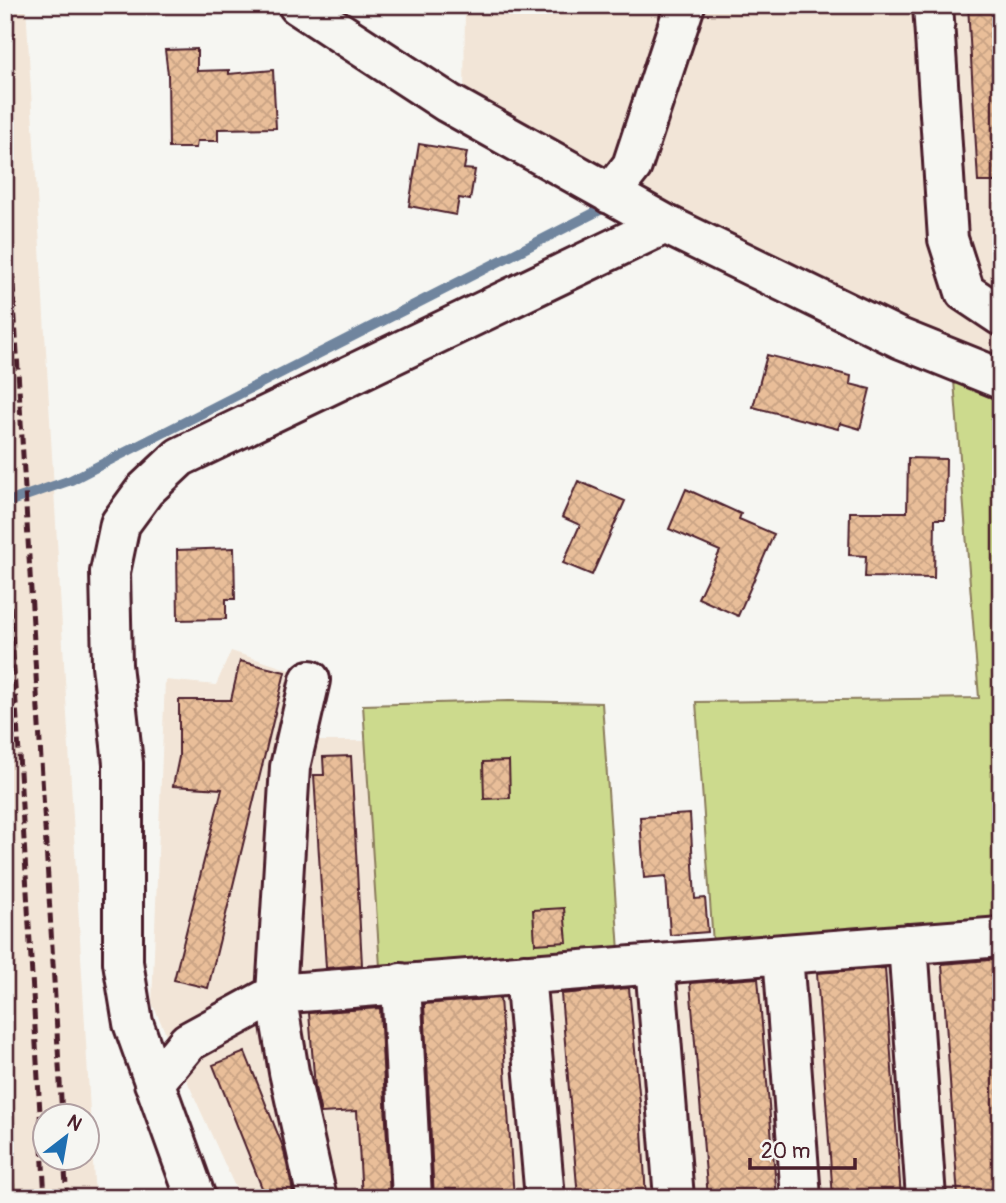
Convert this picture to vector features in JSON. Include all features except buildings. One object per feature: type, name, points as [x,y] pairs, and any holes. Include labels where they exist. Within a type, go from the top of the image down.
[{"type":"street","points":[[298,5],[447,103],[665,224],[899,338],[1001,379]]},
{"type":"street","points":[[610,194],[632,166],[685,5]]},
{"type":"street","points":[[933,5],[948,239],[965,292],[1001,316]]},
{"type":"street","points":[[196,1198],[133,1023],[123,962],[123,763],[112,665],[110,572],[120,524],[145,490],[180,457],[665,224]]},
{"type":"street","points":[[310,680],[290,767],[275,994],[317,1198]]},
{"type":"street","points":[[154,1083],[188,1042],[275,994],[1001,937]]},
{"type":"street","points":[[908,944],[926,1198]]},
{"type":"street","points":[[783,954],[801,1198]]},
{"type":"street","points":[[655,964],[674,1198]]},
{"type":"street","points":[[525,974],[545,1198]]},
{"type":"street","points":[[401,984],[412,1198]]},
{"type":"shaded area","points":[[5,5],[26,5],[89,1102],[32,1102],[32,1172],[93,1172],[95,1198],[15,1198],[5,1054]]},
{"type":"shaded area","points":[[465,5],[1001,5],[1001,363],[901,328],[464,100]]},
{"type":"shaded area","points":[[231,651],[324,681],[312,741],[366,741],[380,967],[1001,923],[1001,1198],[240,1198],[152,1003],[165,680],[216,685]]},
{"type":"green space","points":[[954,381],[1001,399],[1001,923],[713,944],[696,702],[979,698]]},
{"type":"green space","points":[[509,701],[602,703],[619,951],[380,967],[363,705]]},
{"type":"green space","points":[[5,1039],[15,1198],[5,1197]]},
{"type":"waterway","points":[[5,503],[71,480],[602,209]]},
{"type":"railway","points":[[5,150],[61,1102]]},
{"type":"railway","points":[[5,516],[45,1198]]},
{"type":"railway","points":[[65,1172],[67,1198]]}]
